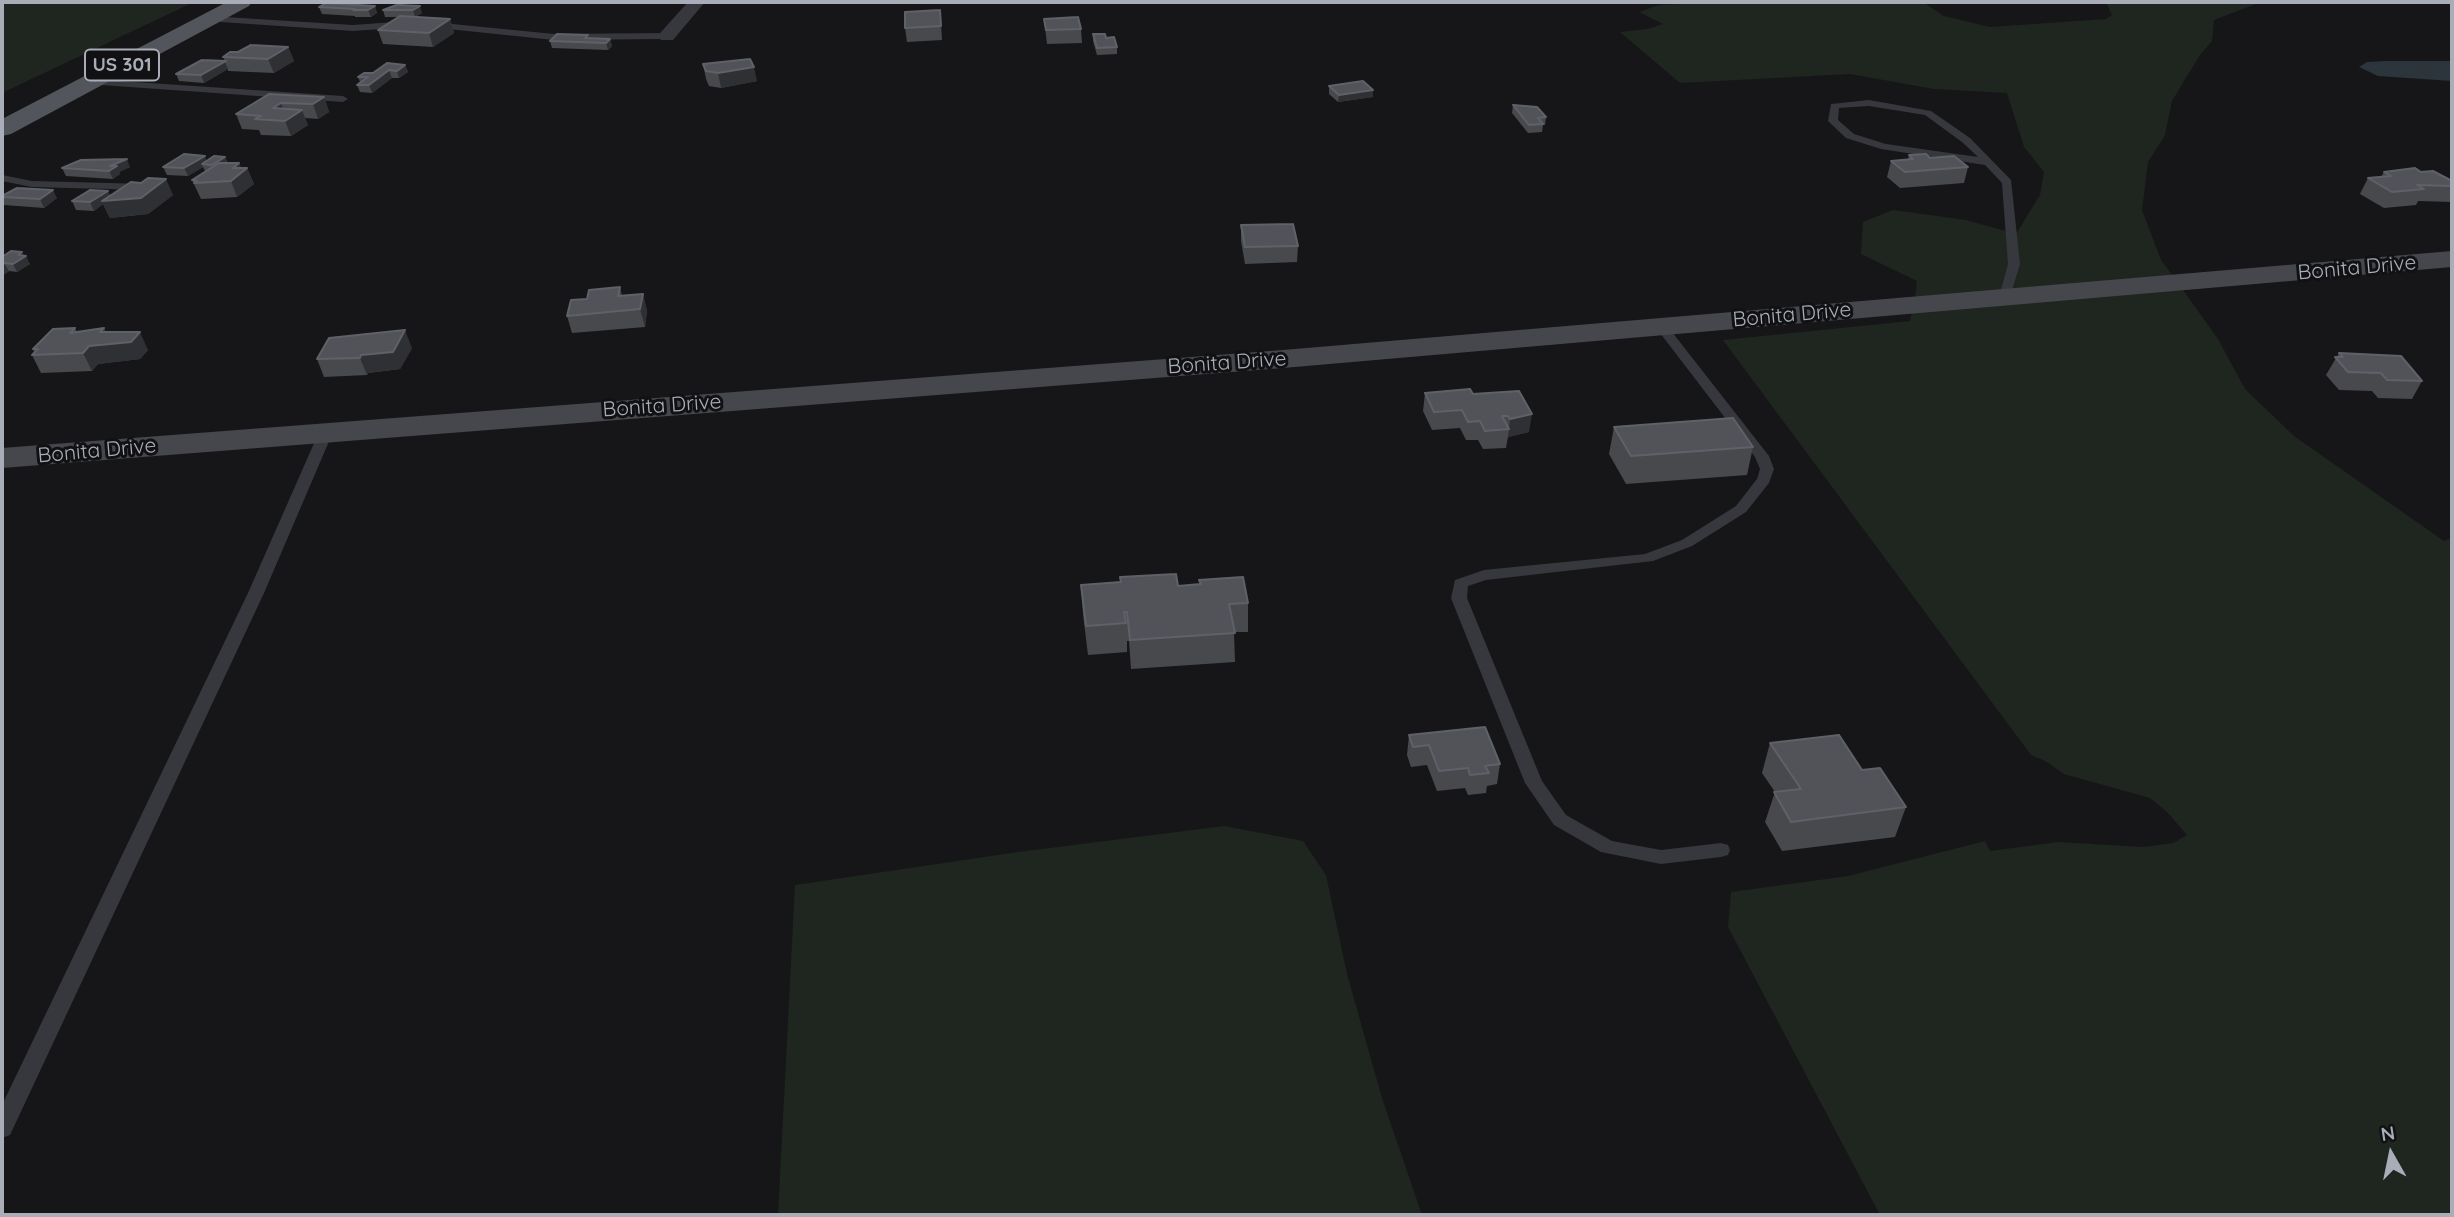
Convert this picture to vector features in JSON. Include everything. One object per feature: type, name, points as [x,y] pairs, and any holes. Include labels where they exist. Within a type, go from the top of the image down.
[{"type":"main road","name":"US 301","points":[[2,129],[242,2]]},
{"type":"street","points":[[667,36],[697,2]]},
{"type":"street","name":"Bonita Drive","points":[[2,458],[1283,359],[2452,259]]},
{"type":"lane","points":[[209,19],[353,28],[401,23],[581,38],[667,36]]},
{"type":"lane","points":[[90,82],[343,99]]},
{"type":"lane","points":[[1988,162],[1885,147],[1850,136],[1833,121],[1834,106],[1869,103],[1928,113],[1966,140],[1988,162],[2007,182],[2014,264],[2006,297]]},
{"type":"lane","points":[[2,178],[32,184],[155,187]]},
{"type":"lane","points":[[1661,326],[1762,456],[1767,469],[1764,480],[1741,509],[1687,542],[1648,558],[1484,575],[1460,583],[1459,598],[1534,783],[1560,820],[1608,847],[1648,855],[1661,857],[1721,850]]},
{"type":"lane","points":[[2,1128],[256,593],[326,432]]},
{"type":"shaded area","points":[[2,2],[194,2],[2,93]]},
{"type":"shaded area","points":[[1720,2],[1923,2],[1944,16],[1990,27],[2106,19],[2112,15],[2106,2],[2261,2],[2214,20],[2212,41],[2200,55],[2172,101],[2165,135],[2148,162],[2142,210],[2161,260],[2173,276],[1915,297],[1917,281],[1861,254],[1863,222],[1893,210],[1966,220],[2016,234],[2040,195],[2044,172],[2024,147],[2007,93],[1934,89],[1850,74],[1680,83],[1620,32],[1648,29],[1663,24],[1639,12],[1659,5]]},
{"type":"shaded area","points":[[2452,61],[2452,81],[2378,76],[2359,67],[2367,62]]},
{"type":"shaded area","points":[[2183,290],[2218,339],[2245,389],[2294,436],[2444,541],[2452,538],[2452,1215],[1880,1215],[1728,927],[1731,892],[1848,876],[1985,841],[1990,851],[2058,842],[2143,847],[2173,843],[2187,835],[2167,812],[2150,798],[2064,774],[2031,755],[1723,340],[1910,321],[1912,312]]},
{"type":"shaded area","points":[[1224,826],[1303,841],[1326,875],[1347,974],[1382,1098],[1422,1215],[778,1215],[795,885],[1018,852]]},
{"type":"building","points":[[326,3],[375,6],[368,10],[319,7]]},
{"type":"building","points":[[402,3],[399,5],[420,6],[413,10],[383,10]]},
{"type":"building","points":[[940,10],[941,26],[905,28],[905,12]]},
{"type":"building","points":[[400,16],[450,19],[429,33],[378,30]]},
{"type":"building","points":[[1078,17],[1081,29],[1046,30],[1044,19]]},
{"type":"building","points":[[557,34],[610,39],[606,43],[550,41]]},
{"type":"building","points":[[1093,34],[1105,34],[1106,38],[1114,37],[1117,47],[1097,48]]},
{"type":"building","points":[[251,45],[288,47],[268,59],[223,57]]},
{"type":"building","points":[[750,59],[754,67],[718,73],[706,71],[703,64]]},
{"type":"building","points":[[202,60],[226,61],[201,75],[176,74]]},
{"type":"building","points":[[387,63],[405,65],[397,71],[389,70],[369,85],[357,85],[368,77],[358,77],[364,73],[373,73]]},
{"type":"building","points":[[1363,81],[1373,90],[1339,95],[1329,86]]},
{"type":"building","points":[[269,94],[324,97],[313,104],[281,103],[273,108],[302,110],[285,121],[255,119],[261,116],[236,114]]},
{"type":"building","points":[[1513,105],[1537,107],[1546,117],[1538,118],[1543,124],[1529,125]]},
{"type":"building","points":[[184,154],[205,156],[184,168],[163,167]]},
{"type":"building","points":[[1926,154],[1930,158],[1954,156],[1968,167],[1905,172],[1891,161],[1913,159],[1909,155]]},
{"type":"building","points":[[214,156],[225,157],[212,165],[202,164]]},
{"type":"building","points":[[127,159],[110,166],[117,166],[109,171],[62,168],[81,160]]},
{"type":"building","points":[[219,163],[239,163],[233,168],[247,168],[231,181],[194,183],[197,181],[192,180]]},
{"type":"building","points":[[2415,168],[2421,172],[2433,171],[2452,181],[2452,186],[2417,185],[2424,189],[2392,192],[2368,178],[2391,176],[2384,172]]},
{"type":"building","points":[[148,178],[166,179],[141,198],[102,201],[131,182],[141,183]]},
{"type":"building","points":[[17,188],[53,190],[40,199],[2,197]]},
{"type":"building","points":[[90,190],[108,191],[90,202],[72,201]]},
{"type":"building","points":[[1293,224],[1298,246],[1245,247],[1241,225]]},
{"type":"building","points":[[11,251],[22,252],[18,255],[26,256],[13,264],[2,265],[2,257]]},
{"type":"building","points":[[620,287],[618,296],[643,294],[640,309],[567,316],[571,300],[587,299],[589,290]]},
{"type":"building","points":[[75,328],[70,333],[104,328],[100,332],[140,332],[131,342],[89,346],[83,353],[32,355],[38,349],[33,349],[53,329]]},
{"type":"building","points":[[405,330],[393,352],[361,355],[360,358],[317,359],[329,338]]},
{"type":"building","points":[[2339,353],[2401,356],[2422,381],[2387,380],[2381,373],[2348,372],[2335,357],[2343,357]]},
{"type":"building","points":[[1470,389],[1473,394],[1519,391],[1532,414],[1510,419],[1508,416],[1502,416],[1509,429],[1485,431],[1480,421],[1468,422],[1462,410],[1434,412],[1425,393]]},
{"type":"building","points":[[1733,418],[1753,447],[1631,456],[1614,427]]},
{"type":"building","points":[[1176,574],[1178,586],[1201,584],[1199,580],[1243,577],[1248,603],[1229,604],[1235,633],[1130,640],[1127,612],[1124,612],[1126,623],[1086,626],[1081,585],[1121,582],[1120,577]]},
{"type":"building","points":[[1485,727],[1500,764],[1485,766],[1489,773],[1470,775],[1468,768],[1439,771],[1429,745],[1413,747],[1409,735]]},
{"type":"building","points":[[1839,735],[1862,770],[1880,768],[1906,807],[1791,822],[1774,792],[1801,789],[1770,743]]}]
